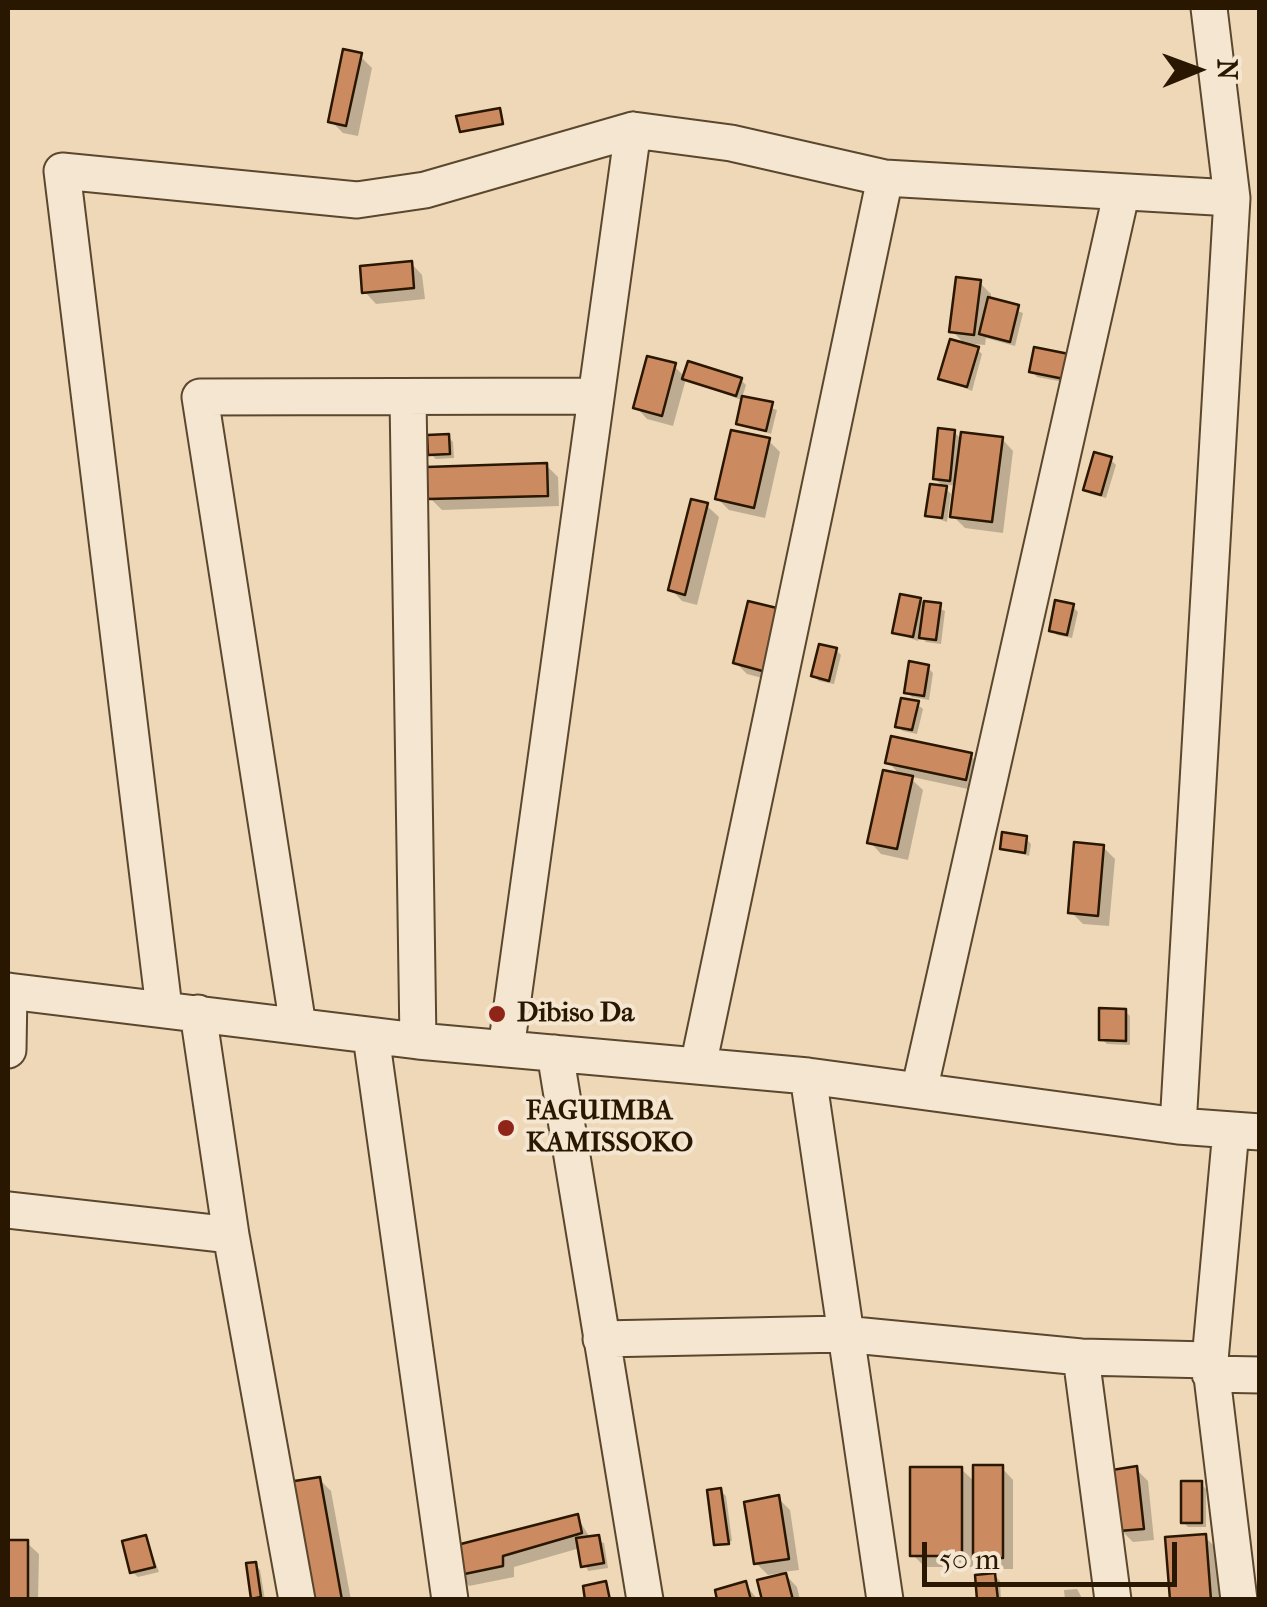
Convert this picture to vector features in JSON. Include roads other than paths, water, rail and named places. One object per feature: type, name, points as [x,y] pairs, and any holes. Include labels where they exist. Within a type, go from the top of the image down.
[{"type":"street","points":[[1178,1126],[1232,198],[1209,8]]},
{"type":"street","points":[[297,1600],[231,1235],[182,1010],[62,171],[357,200],[425,190],[633,130],[731,142],[884,178],[1232,198]]},
{"type":"street","points":[[506,1049],[633,130]]},
{"type":"street","points":[[698,1066],[884,178]]},
{"type":"street","points":[[919,1091],[1121,194]]},
{"type":"street","points":[[298,1026],[200,397],[596,396]]},
{"type":"street","points":[[408,398],[418,1042]]},
{"type":"street","points":[[8,1050],[8,991],[418,1042],[808,1076],[1178,1126],[1246,1131],[1210,1367],[1238,1600]]},
{"type":"street","points":[[371,1036],[450,1600]]},
{"type":"street","points":[[556,1053],[645,1600]]},
{"type":"street","points":[[808,1076],[842,1334],[885,1600]]},
{"type":"street","points":[[8,1210],[231,1235]]},
{"type":"street","points":[[600,1339],[842,1334],[1210,1367],[1260,1375]]},
{"type":"street","points":[[1081,1357],[1113,1600]]},
{"type":"place","name":"Dibiso Da","points":[[497,1014]]},
{"type":"place","name":"FAGUIMBA KAMISSOKO","points":[[506,1128]]}]
